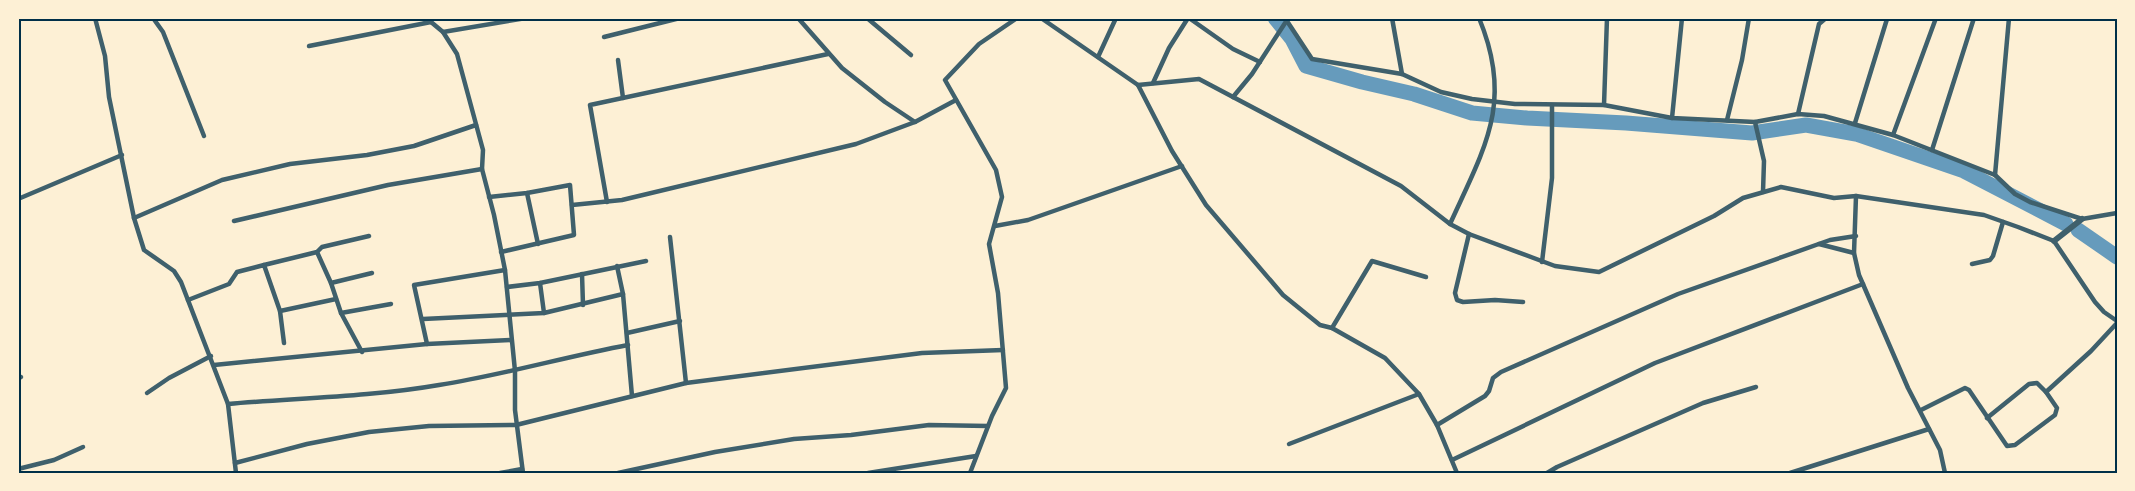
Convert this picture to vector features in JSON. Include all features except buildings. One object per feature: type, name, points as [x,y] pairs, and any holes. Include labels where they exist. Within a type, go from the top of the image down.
[{"type":"street","points":[[95,18],[105,56],[109,97],[134,218],[144,250],[174,271],[181,282],[211,356],[228,404],[236,473]]},
{"type":"street","points":[[153,18],[163,32],[204,136]]},
{"type":"street","points":[[420,18],[430,20],[443,32],[457,54],[483,150],[482,169],[505,270],[515,371],[516,425],[523,471],[500,473]]},
{"type":"street","points":[[443,32],[526,18]]},
{"type":"street","points":[[604,37],[680,18]]},
{"type":"street","points":[[798,18],[843,68],[885,102],[915,122]]},
{"type":"street","points":[[867,18],[911,55]]},
{"type":"street","points":[[873,23],[878,18]]},
{"type":"street","points":[[970,473],[1006,388],[998,293],[989,244],[1002,197],[996,170],[945,80],[979,44],[1017,18]]},
{"type":"street","points":[[1041,18],[1138,85],[1172,151],[1206,205],[1283,295],[1320,325],[1332,328],[1385,358],[1419,394],[1437,425],[1457,473]]},
{"type":"street","points":[[1098,57],[1116,18]]},
{"type":"street","points":[[1153,83],[1169,48],[1189,18],[1233,49],[1260,62]]},
{"type":"street","points":[[1392,18],[1402,74]]},
{"type":"street","points":[[1450,224],[1489,135],[1495,109],[1496,84],[1487,38],[1479,18]]},
{"type":"street","points":[[1604,105],[1607,18]]},
{"type":"street","points":[[1672,118],[1682,18]]},
{"type":"street","points":[[1727,120],[1743,60],[1749,18]]},
{"type":"street","points":[[1798,114],[1817,30],[1819,24],[1826,18]]},
{"type":"street","points":[[1855,123],[1889,18]]},
{"type":"street","points":[[1893,135],[1936,18]]},
{"type":"street","points":[[1932,150],[1974,18]]},
{"type":"street","points":[[1995,175],[2009,18]]},
{"type":"street","points":[[1233,97],[1260,62],[1286,19],[1312,59],[1402,74],[1441,92],[1472,99],[1515,104],[1604,105],[1672,118],[1755,122],[1798,114],[1824,116],[1893,135],[1995,175],[2015,194],[2030,202],[2082,219],[2117,213]]},
{"type":"street","points":[[309,46],[430,20]]},
{"type":"street","points":[[607,202],[590,105],[828,54]]},
{"type":"street","points":[[618,60],[623,98]]},
{"type":"street","points":[[1138,85],[1199,79],[1401,186],[1450,224],[1469,234],[1555,266],[1599,272],[1714,216],[1743,198],[1781,187],[1834,198],[1856,196],[1984,215],[2054,241],[2095,302],[2117,322],[2091,351],[2046,392]]},
{"type":"street","points":[[572,205],[607,202],[690,185],[856,144],[915,122],[956,100]]},
{"type":"street","points":[[1542,262],[1552,178],[1552,106]]},
{"type":"street","points":[[1755,122],[1764,161],[1763,192]]},
{"type":"street","points":[[134,218],[222,180],[290,164],[367,155],[414,146],[476,125]]},
{"type":"street","points":[[18,199],[122,155]]},
{"type":"street","points":[[995,226],[1028,220],[1182,166]]},
{"type":"street","points":[[234,221],[388,185],[482,169]]},
{"type":"street","points":[[489,197],[570,185],[574,235],[501,252]]},
{"type":"street","points":[[527,193],[538,244]]},
{"type":"street","points":[[1856,196],[1854,253],[1859,275],[1908,388],[1940,450],[1945,473]]},
{"type":"street","points":[[2054,241],[2082,219]]},
{"type":"street","points":[[1972,264],[1990,260],[2003,222]]},
{"type":"street","points":[[1469,234],[1455,293],[1457,300],[1463,302],[1495,300],[1523,302]]},
{"type":"street","points":[[188,300],[229,284],[237,272],[369,236]]},
{"type":"street","points":[[1437,425],[1485,396],[1493,378],[1501,372],[1678,294],[1819,244],[1856,236]]},
{"type":"street","points":[[670,237],[686,383]]},
{"type":"street","points":[[1819,244],[1854,253]]},
{"type":"street","points":[[317,252],[341,313],[362,352]]},
{"type":"street","points":[[507,287],[540,284],[646,261]]},
{"type":"street","points":[[1332,328],[1372,261],[1426,277]]},
{"type":"street","points":[[264,265],[280,311],[284,344]]},
{"type":"street","points":[[617,266],[623,294],[632,396]]},
{"type":"street","points":[[427,344],[414,285],[505,270]]},
{"type":"street","points":[[331,283],[372,273]]},
{"type":"street","points":[[582,274],[583,305]]},
{"type":"street","points":[[540,284],[544,313]]},
{"type":"street","points":[[1452,460],[1655,363],[1863,284]]},
{"type":"street","points":[[423,319],[544,313],[623,294]]},
{"type":"street","points":[[280,311],[336,299]]},
{"type":"street","points":[[341,313],[391,304]]},
{"type":"street","points":[[627,333],[680,321]]},
{"type":"street","points":[[214,365],[427,344],[512,340]]},
{"type":"street","points":[[228,404],[438,386],[628,345]]},
{"type":"street","points":[[236,463],[307,444],[369,432],[429,426],[516,425],[686,383],[922,353],[1003,350]]},
{"type":"street","points":[[147,393],[169,378],[211,356]]},
{"type":"street","points":[[1921,410],[1965,388],[1970,390],[1988,418],[2007,446],[2015,446],[2055,415],[2057,408],[2037,383],[2030,384],[1988,418]]},
{"type":"street","points":[[1547,473],[1703,403],[1756,387]]},
{"type":"street","points":[[1289,444],[1419,394]]},
{"type":"street","points":[[618,473],[715,452],[794,439],[851,435],[929,425],[988,426]]},
{"type":"street","points":[[1790,473],[1929,429]]},
{"type":"street","points":[[18,469],[54,460],[83,447]]},
{"type":"street","points":[[868,473],[976,456]]},
{"type":"waterway","points":[[1275,18],[1292,39],[1306,66],[1414,94],[1472,113],[1752,133],[1806,125],[1856,134],[1964,171],[2066,224]]},
{"type":"waterway","points":[[2078,230],[2117,257]]}]
